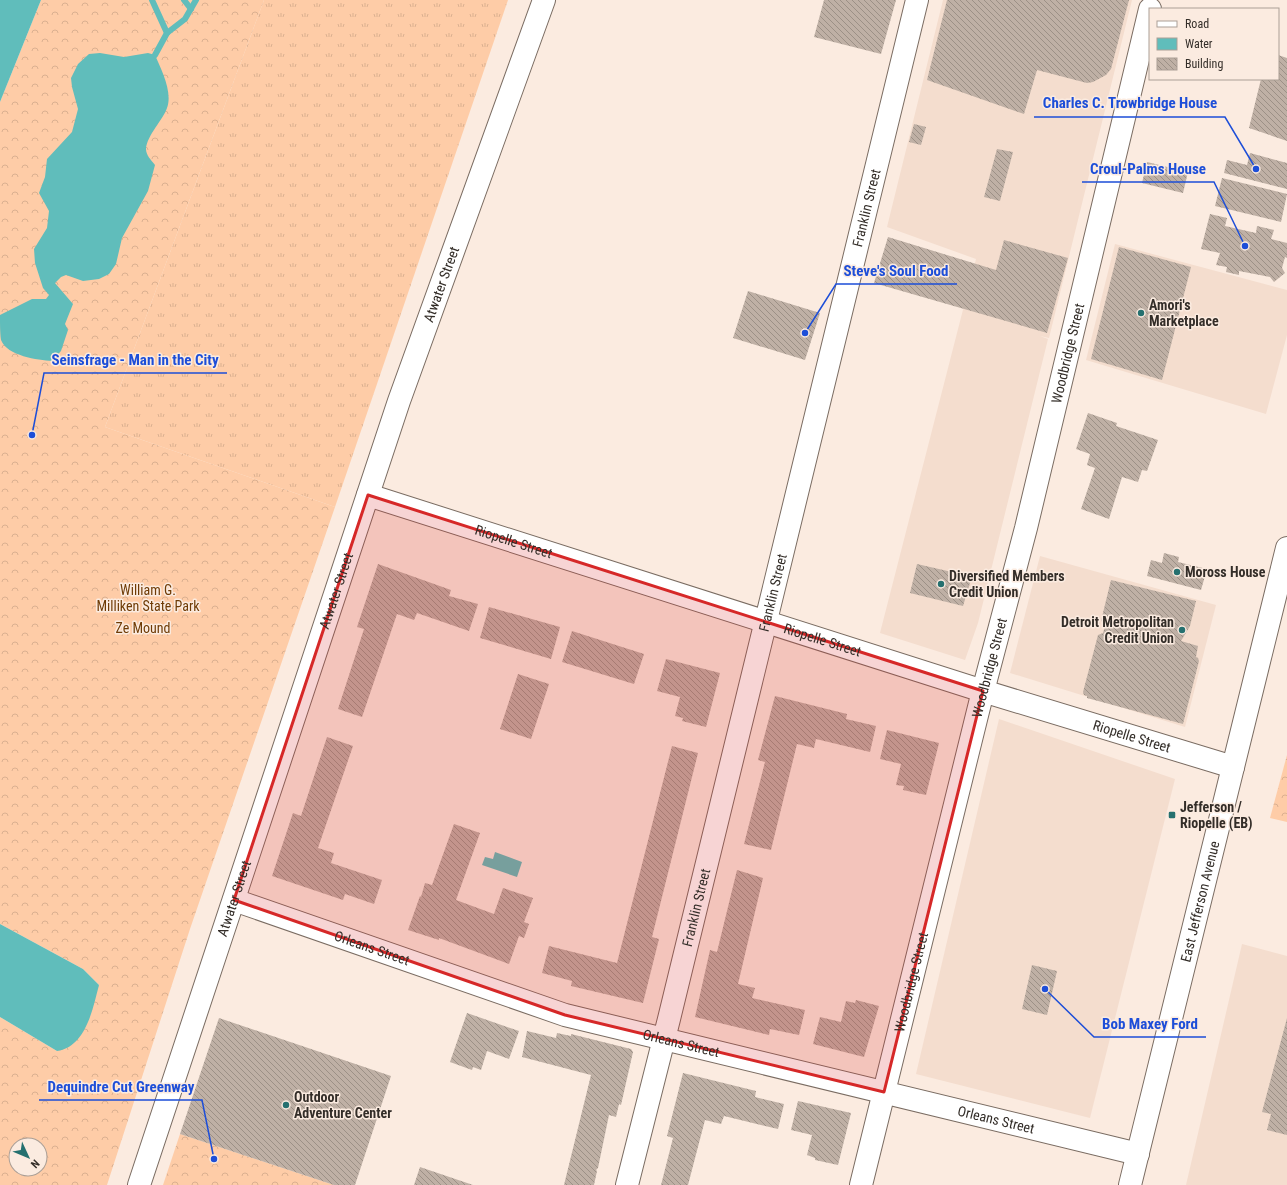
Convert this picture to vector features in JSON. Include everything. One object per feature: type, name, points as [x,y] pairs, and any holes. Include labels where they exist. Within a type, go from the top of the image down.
[{"type":"street","name":"Atwater Street","points":[[139,1185],[399,401],[544,0]]},
{"type":"street","name":"Franklin Street","points":[[627,1185],[664,1039],[917,0]]},
{"type":"street","name":"Woodbridge Street","points":[[861,1185],[983,691],[1026,528],[1149,13]]},
{"type":"street","name":"Riopelle Street","points":[[368,495],[983,691],[1233,767]]},
{"type":"street","name":"East Jefferson Avenue","points":[[1130,1185],[1287,548]]},
{"type":"street","name":"Orleans Street","points":[[234,900],[532,1004],[565,1014],[1138,1154]]},
{"type":"highlighted area","points":[[368,495],[983,691],[884,1092],[565,1015],[234,900]]},
{"type":"shaded area","points":[[943,0],[1132,0],[1049,338],[1040,336],[1048,339],[978,623],[965,660],[880,633],[976,259],[887,227]]},
{"type":"shaded area","points":[[1115,244],[1287,290],[1287,335],[1266,414],[1086,360]]},
{"type":"shaded area","points":[[1040,556],[1216,605],[1185,727],[1010,673]]},
{"type":"shaded area","points":[[999,719],[1175,779],[1090,1118],[916,1074]]},
{"type":"shaded area","points":[[1242,944],[1287,956],[1287,1185],[1186,1185]]},
{"type":"green space","name":"William G. Milliken State Park","points":[[41,0],[264,0],[105,427],[335,507],[190,929],[107,1185],[0,1185],[0,1017],[57,1051],[99,985],[83,969],[0,924],[0,102]]},
{"type":"green space","points":[[264,0],[508,0],[335,507],[105,427]]},
{"type":"green space","points":[[1287,755],[1287,822],[1270,818]]},
{"type":"green space","points":[[180,1134],[334,1185],[163,1185]]},
{"type":"water","points":[[0,0],[41,0],[0,102]]},
{"type":"water","points":[[100,53],[124,57],[148,53],[155,55],[166,81],[168,95],[167,108],[147,144],[146,151],[155,165],[148,191],[122,238],[116,264],[109,274],[99,279],[83,281],[66,275],[61,277],[55,283],[73,304],[65,324],[68,330],[61,351],[52,361],[39,360],[16,353],[4,345],[1,340],[0,315],[32,299],[46,299],[49,295],[43,288],[35,263],[34,249],[47,228],[49,211],[39,193],[45,177],[47,159],[72,132],[78,109],[71,78],[78,64],[89,54]]},
{"type":"water","points":[[495,852],[522,862],[517,877],[482,865],[485,857],[493,859]]},
{"type":"water","points":[[0,924],[83,969],[99,985],[87,1025],[75,1042],[67,1048],[57,1051],[0,1017]]},
{"type":"building","points":[[824,0],[896,0],[881,54],[814,37]]},
{"type":"building","points":[[947,0],[1129,0],[1111,69],[1106,75],[1093,82],[1087,83],[1037,70],[1024,114],[927,80]]},
{"type":"building","points":[[1279,55],[1287,58],[1287,141],[1249,128],[1261,80],[1279,80]]},
{"type":"building","points":[[914,124],[926,127],[921,145],[909,142]]},
{"type":"building","points":[[997,149],[1013,152],[1000,201],[984,197]]},
{"type":"building","points":[[1250,153],[1287,163],[1287,189],[1224,173],[1227,160],[1247,165]]},
{"type":"building","points":[[1147,162],[1188,172],[1183,193],[1142,183]]},
{"type":"building","points":[[1222,178],[1287,194],[1281,222],[1215,206]]},
{"type":"building","points":[[1210,214],[1227,218],[1225,226],[1256,233],[1257,226],[1274,230],[1271,239],[1287,243],[1287,258],[1285,257],[1282,268],[1285,273],[1274,282],[1270,277],[1239,271],[1239,275],[1226,272],[1227,267],[1216,265],[1220,253],[1201,249]]},
{"type":"building","points":[[888,237],[996,270],[1004,240],[1068,258],[1047,333],[874,283]]},
{"type":"building","name":"Amori's Marketplace","points":[[1119,247],[1191,267],[1162,380],[1091,359]]},
{"type":"building","points":[[748,291],[820,313],[805,360],[733,338]]},
{"type":"building","points":[[1088,413],[1117,423],[1116,426],[1158,440],[1147,471],[1142,470],[1138,482],[1122,477],[1109,519],[1081,509],[1095,468],[1087,465],[1090,454],[1076,449]]},
{"type":"building","name":"Moross House","points":[[1164,553],[1179,557],[1178,562],[1207,569],[1201,590],[1147,576],[1151,560],[1162,563]]},
{"type":"building","points":[[378,564],[451,590],[449,596],[478,604],[469,631],[417,613],[414,620],[397,614],[362,717],[338,709],[364,629],[357,627]]},
{"type":"building","name":"Diversified Members Credit Union","points":[[917,564],[965,575],[965,578],[971,580],[963,606],[910,593]]},
{"type":"building","points":[[1111,580],[1196,601],[1190,626],[1181,641],[1198,646],[1196,657],[1199,661],[1183,724],[1087,698],[1087,696],[1084,695],[1083,692],[1098,635],[1103,633],[1106,623],[1101,621]]},
{"type":"building","points":[[489,607],[560,627],[551,659],[480,638]]},
{"type":"building","points":[[572,631],[644,654],[634,684],[562,662]]},
{"type":"building","points":[[666,659],[720,673],[706,727],[682,721],[683,718],[675,716],[680,697],[657,691]]},
{"type":"building","points":[[518,674],[549,684],[531,739],[500,729]]},
{"type":"building","points":[[775,696],[847,714],[846,719],[876,726],[870,752],[816,739],[814,748],[797,744],[771,850],[744,844],[765,762],[758,760]]},
{"type":"building","points":[[887,730],[939,743],[926,795],[903,790],[904,786],[896,785],[901,764],[880,759]]},
{"type":"building","points":[[327,737],[353,746],[318,848],[334,853],[331,863],[382,880],[374,904],[345,894],[343,900],[272,876],[293,813],[301,816]]},
{"type":"building","points":[[672,746],[698,753],[652,937],[659,939],[643,1003],[571,986],[572,981],[542,973],[549,946],[617,963]]},
{"type":"building","points":[[454,824],[480,833],[456,900],[494,914],[503,888],[533,898],[524,922],[529,924],[524,938],[519,936],[509,964],[439,938],[439,940],[408,930],[425,883],[432,885]]},
{"type":"building","points":[[737,870],[763,878],[738,984],[755,988],[752,998],[805,1010],[799,1035],[770,1029],[769,1035],[695,1017],[710,950],[717,952]]},
{"type":"building","points":[[1032,965],[1057,971],[1047,1015],[1022,1009]]},
{"type":"building","points":[[856,1000],[879,1006],[864,1057],[813,1044],[820,1017],[841,1022],[846,1001],[855,1003]]},
{"type":"building","points":[[467,1013],[519,1031],[509,1059],[487,1051],[481,1070],[473,1067],[472,1070],[450,1062]]},
{"type":"building","name":"Outdoor Adventure Center","points":[[219,1018],[391,1076],[355,1185],[334,1185],[180,1134]]},
{"type":"building","points":[[1287,1018],[1287,1135],[1267,1130],[1271,1114],[1262,1112]]},
{"type":"building","points":[[527,1031],[556,1038],[557,1033],[571,1036],[571,1034],[631,1049],[633,1052],[621,1105],[619,1104],[616,1117],[609,1115],[594,1185],[564,1185],[591,1075],[522,1057]]},
{"type":"building","points":[[683,1073],[756,1091],[755,1097],[784,1104],[778,1129],[724,1116],[721,1124],[705,1120],[688,1185],[661,1185],[673,1138],[667,1136]]},
{"type":"building","points":[[798,1101],[851,1113],[838,1165],[815,1160],[815,1158],[807,1155],[812,1135],[791,1130]]},
{"type":"building","points":[[420,1167],[473,1185],[414,1185]]},
{"type":"waterway","points":[[152,0],[167,33]]},
{"type":"waterway","points":[[184,0],[191,9]]},
{"type":"waterway","points":[[155,55],[167,33],[185,19],[196,0]]},
{"type":"place","name":"Charles C. Trowbridge House","points":[[1256,169]]},
{"type":"place","name":"Croul-Palms House","points":[[1245,246]]},
{"type":"place","name":"Amori's Marketplace","points":[[1141,313]]},
{"type":"place","name":"Steve's Soul Food","points":[[805,333]]},
{"type":"place","name":"Seinsfrage - Man in the City","points":[[32,435]]},
{"type":"place","name":"Moross House","points":[[1177,572]]},
{"type":"place","name":"Diversified Members Credit Union","points":[[941,584]]},
{"type":"place","name":"Detroit Metropolitan Credit Union","points":[[1182,630]]},
{"type":"place","name":"Jefferson / Riopelle (EB)","points":[[1172,815]]},
{"type":"place","name":"Bob Maxey Ford","points":[[1045,989]]},
{"type":"place","name":"Outdoor Adventure Center","points":[[286,1105]]},
{"type":"place","name":"Dequindre Cut Greenway","points":[[214,1159]]},
{"type":"park label","name":"Ze Mound","points":[[143,628]]}]
